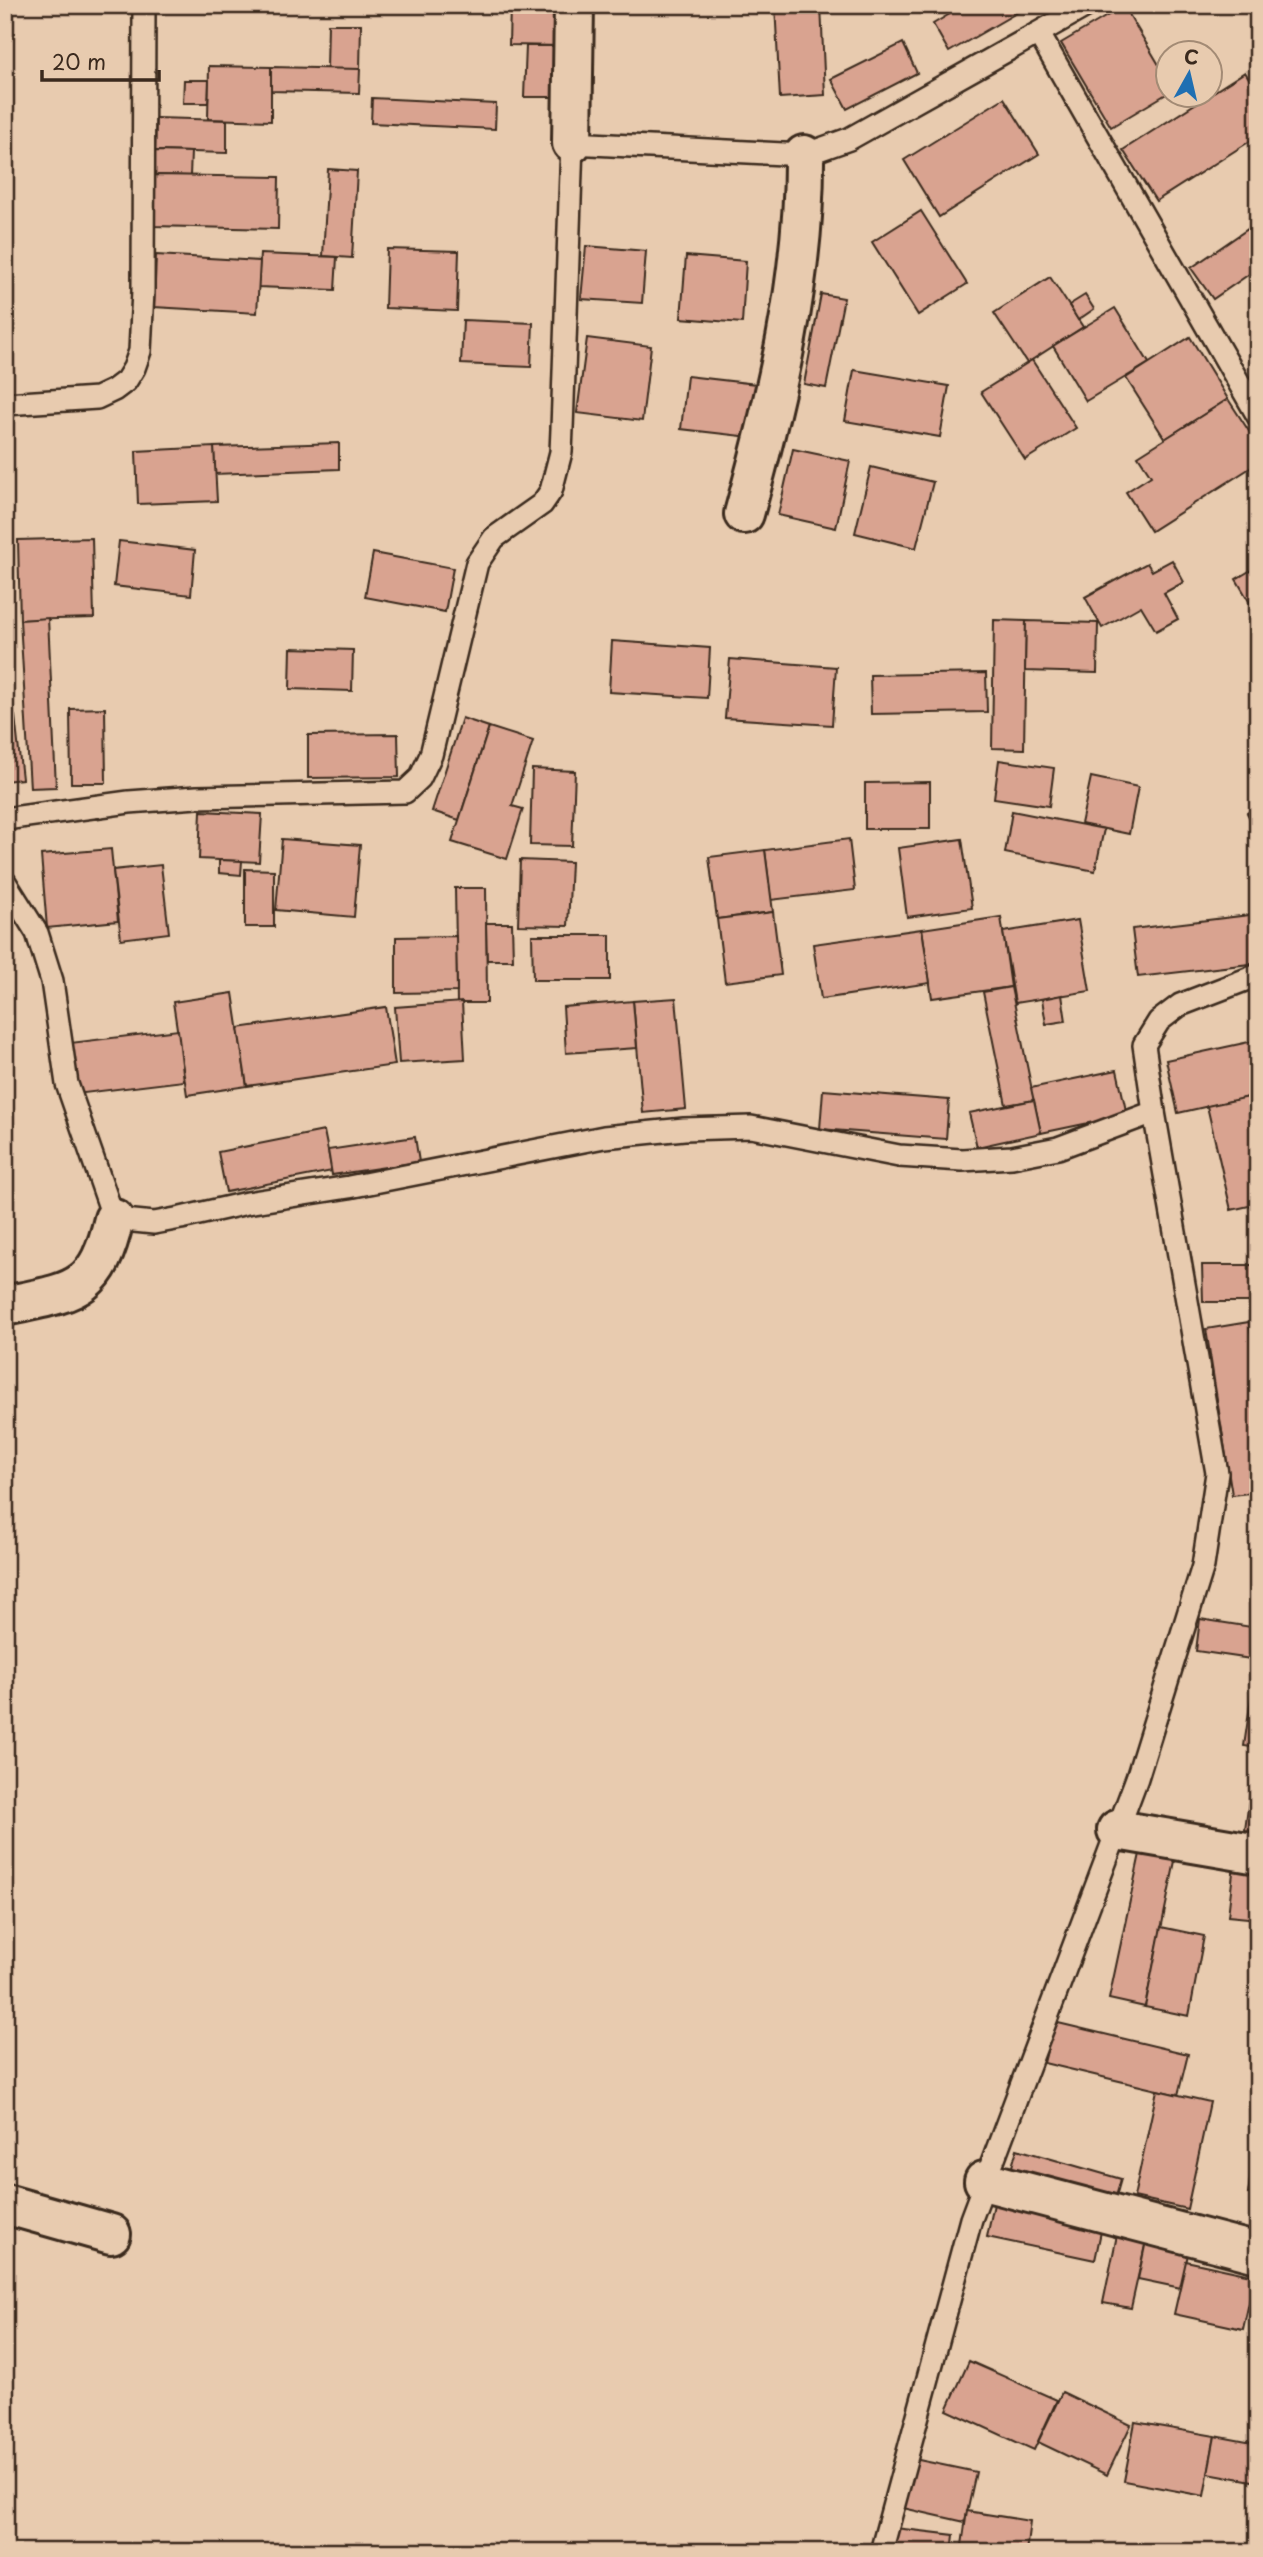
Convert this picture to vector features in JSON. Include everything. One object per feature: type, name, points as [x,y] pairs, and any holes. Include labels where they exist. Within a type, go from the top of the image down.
[{"type":"street","points":[[572,143],[574,5]]},
{"type":"street","points":[[744,514],[768,426],[794,289],[801,236],[804,155]]},
{"type":"street","points":[[5,1306],[70,1290],[86,1282],[103,1259],[114,1219]]},
{"type":"street","points":[[1117,1830],[1258,1854]]},
{"type":"street","points":[[984,2181],[1258,2253]]},
{"type":"street","points":[[5,2204],[111,2234]]},
{"type":"lane","points":[[5,404],[97,398],[126,382],[140,351],[144,5]]},
{"type":"lane","points":[[5,819],[129,802],[183,798],[405,792],[420,778],[431,755],[477,563],[494,538],[542,504],[556,476],[562,429],[572,143],[804,155],[849,139],[1088,5]]},
{"type":"lane","points":[[1039,34],[1258,416]]},
{"type":"lane","points":[[5,883],[37,933],[52,981],[67,1084],[114,1219],[154,1223],[181,1219],[247,1203],[349,1187],[604,1137],[684,1129],[751,1127],[900,1156],[962,1160],[1013,1157],[1058,1148],[1154,1112]]},
{"type":"lane","points":[[881,2552],[971,2219],[1138,1778],[1203,1566],[1217,1473],[1144,1045],[1159,1021],[1180,1005],[1258,975]]},
{"type":"building","points":[[510,5],[562,5],[561,46],[509,45]]},
{"type":"building","points":[[775,5],[821,5],[825,95],[780,98]]},
{"type":"building","points":[[965,5],[1030,5],[949,52],[933,24]]},
{"type":"building","points":[[1124,6],[1154,56],[1154,101],[1111,127],[1061,43]]},
{"type":"building","points":[[328,24],[361,24],[360,69],[327,69]]},
{"type":"building","points":[[903,43],[917,73],[847,109],[831,79]]},
{"type":"building","points":[[526,46],[561,46],[560,97],[524,97]]},
{"type":"building","points":[[209,66],[271,67],[271,121],[208,119]]},
{"type":"building","points":[[271,67],[360,69],[359,93],[271,91]]},
{"type":"building","points":[[1245,72],[1258,93],[1258,136],[1156,201],[1123,150],[1189,108],[1224,108],[1224,85]]},
{"type":"building","points":[[184,80],[209,80],[208,103],[183,103]]},
{"type":"building","points":[[372,98],[496,104],[495,129],[371,123]]},
{"type":"building","points":[[1004,98],[1039,154],[939,217],[904,160]]},
{"type":"building","points":[[156,118],[227,120],[227,153],[155,151]]},
{"type":"building","points":[[155,151],[191,152],[190,176],[155,175]]},
{"type":"building","points":[[328,169],[357,171],[352,258],[323,256]]},
{"type":"building","points":[[155,175],[279,177],[278,229],[154,226]]},
{"type":"building","points":[[921,211],[967,284],[918,315],[872,242]]},
{"type":"building","points":[[1258,222],[1258,268],[1213,299],[1191,268]]},
{"type":"building","points":[[586,246],[646,251],[642,303],[581,299]]},
{"type":"building","points":[[387,249],[459,251],[457,311],[385,308]]},
{"type":"building","points":[[260,254],[337,257],[335,290],[258,287]]},
{"type":"building","points":[[156,255],[260,261],[257,313],[154,307]]},
{"type":"building","points":[[686,256],[746,261],[742,323],[681,318]]},
{"type":"building","points":[[1050,277],[1083,327],[1027,363],[994,313]]},
{"type":"building","points":[[821,294],[844,298],[826,388],[804,384]]},
{"type":"building","points":[[1085,295],[1094,309],[1078,320],[1069,305]]},
{"type":"building","points":[[1115,308],[1149,363],[1086,401],[1053,346]]},
{"type":"building","points":[[463,320],[533,323],[531,367],[461,364]]},
{"type":"building","points":[[1190,337],[1228,399],[1165,439],[1126,378]]},
{"type":"building","points":[[587,338],[651,346],[642,421],[577,413]]},
{"type":"building","points":[[1032,360],[1076,428],[1025,460],[981,392]]},
{"type":"building","points":[[854,370],[949,386],[940,437],[845,421]]},
{"type":"building","points":[[687,376],[756,384],[750,437],[681,429]]},
{"type":"building","points":[[1228,399],[1258,445],[1258,463],[1151,531],[1126,492],[1151,476],[1138,456]]},
{"type":"building","points":[[339,443],[339,469],[215,474],[214,447]]},
{"type":"building","points":[[214,447],[217,501],[138,504],[136,451]]},
{"type":"building","points":[[793,449],[850,461],[836,528],[778,515]]},
{"type":"building","points":[[871,467],[933,482],[916,548],[855,533]]},
{"type":"building","points":[[92,538],[94,618],[20,620],[18,540]]},
{"type":"building","points":[[119,541],[195,550],[191,595],[114,586]]},
{"type":"building","points":[[373,553],[453,568],[445,612],[365,597]]},
{"type":"building","points":[[1172,560],[1184,582],[1164,593],[1178,619],[1156,631],[1141,606],[1102,628],[1085,597],[1147,563],[1152,571]]},
{"type":"building","points":[[1258,566],[1258,612],[1256,613],[1236,579]]},
{"type":"building","points":[[48,618],[56,787],[30,788],[20,620]]},
{"type":"building","points":[[994,620],[1026,621],[1024,749],[992,748]]},
{"type":"building","points":[[1026,621],[1098,623],[1097,673],[1025,671]]},
{"type":"building","points":[[612,641],[710,648],[707,698],[609,692]]},
{"type":"building","points":[[291,648],[353,650],[352,691],[290,689]]},
{"type":"building","points":[[730,659],[836,667],[832,725],[725,718]]},
{"type":"building","points":[[986,673],[987,712],[871,714],[870,675]]},
{"type":"building","points":[[105,708],[106,783],[71,783],[70,709]]},
{"type":"building","points":[[15,716],[22,779],[5,781],[5,717]]},
{"type":"building","points":[[462,718],[489,727],[459,820],[432,811]]},
{"type":"building","points":[[489,727],[533,741],[512,806],[523,809],[507,859],[452,842]]},
{"type":"building","points":[[398,734],[399,777],[308,778],[308,735]]},
{"type":"building","points":[[999,760],[1054,768],[1049,806],[994,798]]},
{"type":"building","points":[[532,769],[575,771],[572,846],[530,845]]},
{"type":"building","points":[[1091,777],[1138,787],[1129,834],[1081,824]]},
{"type":"building","points":[[930,782],[930,829],[865,829],[865,783]]},
{"type":"building","points":[[1258,807],[1258,834],[1247,813]]},
{"type":"building","points":[[201,811],[262,814],[259,862],[199,859]]},
{"type":"building","points":[[1012,811],[1104,829],[1095,871],[1005,853]]},
{"type":"building","points":[[282,839],[360,845],[354,917],[276,910]]},
{"type":"building","points":[[849,839],[855,890],[771,900],[765,850]]},
{"type":"building","points":[[962,839],[972,908],[907,917],[898,848]]},
{"type":"building","points":[[111,849],[118,921],[47,928],[41,855]]},
{"type":"building","points":[[765,850],[773,912],[717,919],[709,857]]},
{"type":"building","points":[[219,860],[242,861],[241,875],[219,873]]},
{"type":"building","points":[[520,860],[571,862],[568,926],[518,925]]},
{"type":"building","points":[[161,865],[169,933],[121,939],[113,870]]},
{"type":"building","points":[[245,869],[274,870],[274,927],[245,927]]},
{"type":"building","points":[[455,888],[486,888],[487,1003],[457,1003]]},
{"type":"building","points":[[773,912],[781,975],[725,982],[717,919]]},
{"type":"building","points":[[1258,914],[1258,963],[1138,977],[1132,929]]},
{"type":"building","points":[[1001,917],[1011,987],[932,998],[922,929]]},
{"type":"building","points":[[1078,920],[1090,991],[1015,1003],[1003,932]]},
{"type":"building","points":[[486,923],[512,923],[513,960],[487,960]]},
{"type":"building","points":[[922,929],[930,983],[821,999],[813,944]]},
{"type":"building","points":[[532,935],[610,935],[610,980],[533,980]]},
{"type":"building","points":[[456,936],[457,992],[396,993],[396,937]]},
{"type":"building","points":[[1011,987],[1034,1100],[1006,1105],[983,992]]},
{"type":"building","points":[[233,993],[247,1086],[187,1095],[173,1002]]},
{"type":"building","points":[[1062,995],[1066,1021],[1046,1024],[1042,999]]},
{"type":"building","points":[[676,998],[686,1109],[643,1113],[633,1001]]},
{"type":"building","points":[[633,1001],[637,1048],[566,1053],[563,1007]]},
{"type":"building","points":[[462,1002],[465,1059],[399,1063],[395,1007]]},
{"type":"building","points":[[386,1007],[395,1065],[247,1086],[238,1028]]},
{"type":"building","points":[[178,1030],[184,1081],[76,1094],[70,1043]]},
{"type":"building","points":[[1258,1040],[1258,1095],[1178,1113],[1166,1060]]},
{"type":"building","points":[[1117,1070],[1127,1115],[1041,1133],[1031,1088]]},
{"type":"building","points":[[823,1090],[949,1100],[946,1139],[820,1129]]},
{"type":"building","points":[[1258,1095],[1258,1204],[1231,1210],[1207,1106]]},
{"type":"building","points":[[1034,1100],[1041,1133],[977,1147],[969,1113]]},
{"type":"building","points":[[324,1131],[332,1171],[226,1192],[218,1152]]},
{"type":"building","points":[[415,1137],[419,1162],[332,1175],[328,1150]]},
{"type":"building","points":[[1202,1265],[1258,1265],[1258,1302],[1203,1302]]},
{"type":"building","points":[[1249,1322],[1258,1375],[1258,1492],[1232,1495],[1206,1329]]},
{"type":"building","points":[[1200,1619],[1258,1628],[1258,1660],[1196,1651]]},
{"type":"building","points":[[1253,1685],[1258,1686],[1258,1748],[1244,1746]]},
{"type":"building","points":[[1253,1771],[1258,1772],[1258,1831],[1245,1830]]},
{"type":"building","points":[[1141,1849],[1176,1856],[1145,2007],[1109,1999]]},
{"type":"building","points":[[1234,1864],[1258,1867],[1258,1919],[1228,1916]]},
{"type":"building","points":[[1161,1927],[1204,1936],[1189,2016],[1145,2007]]},
{"type":"building","points":[[1054,2022],[1188,2054],[1178,2095],[1044,2063]]},
{"type":"building","points":[[1157,2090],[1210,2102],[1187,2209],[1134,2197]]},
{"type":"building","points":[[1258,2136],[1258,2195],[1248,2194]]},
{"type":"building","points":[[1017,2149],[1121,2179],[1115,2200],[1011,2170]]},
{"type":"building","points":[[995,2199],[1103,2222],[1095,2260],[987,2237]]},
{"type":"building","points":[[1117,2235],[1146,2241],[1131,2308],[1103,2303]]},
{"type":"building","points":[[1146,2241],[1189,2249],[1181,2288],[1138,2279]]},
{"type":"building","points":[[1186,2261],[1255,2276],[1243,2329],[1174,2314]]},
{"type":"building","points":[[969,2361],[1057,2400],[1034,2450],[947,2410]]},
{"type":"building","points":[[1062,2392],[1131,2425],[1107,2475],[1038,2442]]},
{"type":"building","points":[[1135,2422],[1215,2436],[1204,2496],[1124,2481]]},
{"type":"building","points":[[1215,2436],[1258,2444],[1258,2482],[1208,2473]]},
{"type":"building","points":[[914,2459],[976,2472],[965,2522],[903,2508]]},
{"type":"building","points":[[967,2511],[1030,2521],[1026,2552],[961,2552]]},
{"type":"building","points":[[895,2528],[954,2535],[952,2552],[893,2552]]}]
